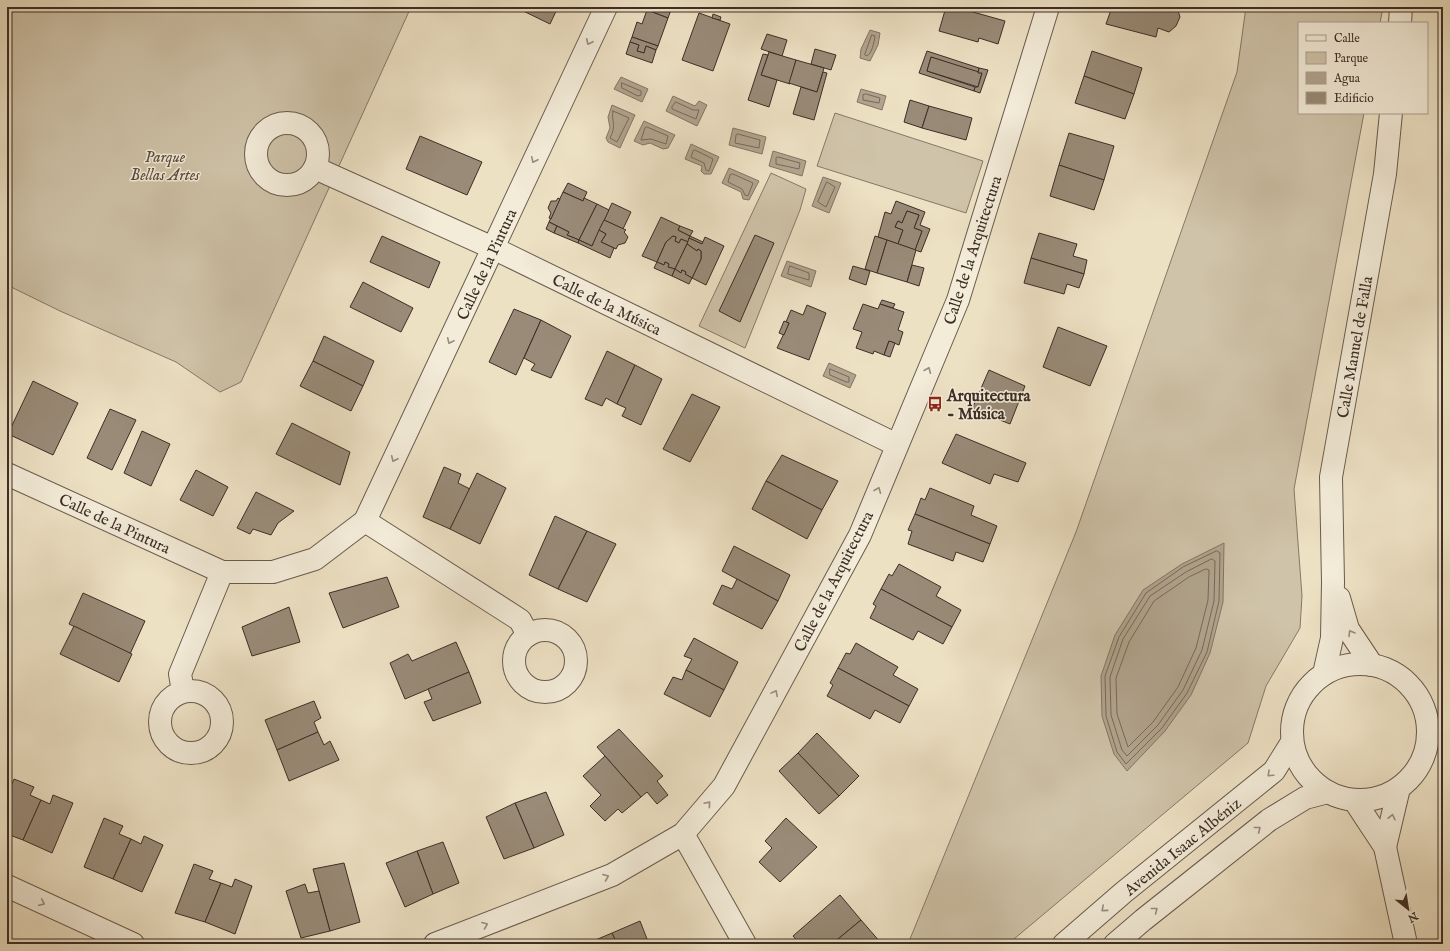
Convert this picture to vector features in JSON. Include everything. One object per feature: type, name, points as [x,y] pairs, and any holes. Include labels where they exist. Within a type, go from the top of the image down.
[{"type":"street","name":"Calle de la Pintura","points":[[7,474],[222,572],[273,572],[315,559],[365,521],[606,7]]},
{"type":"street","name":"Calle de la Arquitectura","points":[[435,944],[612,875],[683,834],[724,786],[860,536],[958,300],[1048,7]]},
{"type":"street","points":[[1400,22],[1401,7]]},
{"type":"street","name":"Calle Manuel de Falla","points":[[1324,674],[1332,638],[1333,582],[1330,477],[1384,174],[1391,114]]},
{"type":"street","name":"Calle de la Música","points":[[316,168],[493,248],[897,445]]},
{"type":"street","points":[[365,521],[520,620],[528,635]]},
{"type":"street","points":[[183,691],[180,674],[222,572]]},
{"type":"street","name":"Calle Manuel de Falla","points":[[1333,582],[1348,629],[1372,665]]},
{"type":"street","points":[[1356,664],[1372,665],[1391,672],[1407,683],[1420,699],[1426,717],[1428,737],[1423,757],[1413,774],[1399,788],[1378,798],[1354,800],[1328,792],[1310,780],[1298,762],[1292,742],[1293,715],[1305,692],[1324,674],[1339,667],[1356,664]]},
{"type":"street","name":"Avenida Isaac Albéniz","points":[[1064,944],[1124,892],[1274,771],[1292,742]]},
{"type":"street","points":[[1385,847],[1399,788]]},
{"type":"street","name":"Avenida Isaac Albéniz","points":[[1115,944],[1142,920],[1269,820],[1305,798],[1328,792]]},
{"type":"street","points":[[1354,800],[1385,847],[1406,944]]},
{"type":"street","points":[[683,834],[745,944]]},
{"type":"street","points":[[7,886],[133,944]]},
{"type":"green space","name":"Parque Bellas Artes","points":[[7,7],[411,7],[241,382],[220,392],[176,362],[60,311],[7,285]]},
{"type":"green space","points":[[1246,7],[1383,7],[1380,22],[1298,22],[1298,114],[1364,114],[1294,489],[1302,596],[1300,628],[1266,686],[1248,743],[1008,944],[908,944],[1076,532],[1237,72]]},
{"type":"green space","points":[[835,113],[983,161],[966,213],[817,166]]},
{"type":"green space","points":[[771,173],[806,189],[800,210],[745,348],[699,326]]},
{"type":"water","points":[[870,30],[880,33],[878,45],[870,61],[860,58],[861,49]]},
{"type":"water","points":[[621,77],[648,89],[642,102],[614,89]]},
{"type":"water","points":[[861,89],[886,96],[882,110],[857,102]]},
{"type":"water","points":[[673,96],[695,106],[699,101],[707,105],[697,126],[666,111]]},
{"type":"water","points":[[612,105],[635,115],[620,148],[608,142],[606,138],[610,128],[608,117]]},
{"type":"water","points":[[644,121],[675,135],[668,148],[663,149],[650,143],[643,145],[634,141]]},
{"type":"water","points":[[733,128],[766,137],[762,154],[729,145]]},
{"type":"water","points":[[691,144],[719,157],[711,174],[704,174],[701,171],[702,166],[685,159]]},
{"type":"water","points":[[773,151],[806,161],[802,176],[769,166]]},
{"type":"water","points":[[729,168],[759,181],[749,200],[743,199],[741,192],[722,183]]},
{"type":"water","points":[[823,177],[841,183],[829,213],[812,206]]},
{"type":"water","points":[[787,261],[816,271],[811,287],[781,276]]},
{"type":"water","points":[[829,363],[856,375],[850,388],[823,376]]},
{"type":"water","points":[[1224,543],[1223,602],[1210,653],[1191,695],[1165,731],[1127,771],[1114,754],[1102,716],[1101,676],[1115,635],[1143,590],[1182,564]]},
{"type":"building","points":[[515,7],[558,7],[550,24]]},
{"type":"building","points":[[648,7],[672,7],[668,18],[647,10]]},
{"type":"building","points":[[946,7],[966,10],[1005,21],[998,44],[979,38],[978,42],[939,31]]},
{"type":"building","points":[[1112,7],[1177,7],[1180,17],[1176,26],[1169,32],[1158,28],[1156,37],[1106,24]]},
{"type":"building","points":[[647,10],[668,18],[658,46],[632,37],[637,22],[642,24]]},
{"type":"building","points":[[699,13],[730,24],[713,71],[682,60]]},
{"type":"building","points":[[713,14],[721,17],[720,20],[712,18]]},
{"type":"building","points":[[767,34],[787,40],[782,56],[761,49]]},
{"type":"building","points":[[632,37],[658,46],[656,50],[646,46],[644,53],[637,51],[639,45],[630,42]]},
{"type":"building","points":[[630,42],[639,45],[637,51],[644,53],[646,46],[656,50],[652,63],[626,54]]},
{"type":"building","points":[[815,49],[836,55],[831,70],[811,64]]},
{"type":"building","points":[[927,51],[979,68],[978,73],[931,57],[927,71],[975,87],[974,91],[919,73]]},
{"type":"building","points":[[1092,51],[1142,68],[1134,94],[1084,76]]},
{"type":"building","points":[[769,52],[796,60],[790,84],[761,75]]},
{"type":"building","points":[[763,54],[768,55],[761,75],[777,80],[769,107],[748,100]]},
{"type":"building","points":[[931,57],[982,73],[978,87],[927,71]]},
{"type":"building","points":[[796,60],[824,68],[817,92],[789,83]]},
{"type":"building","points":[[979,68],[988,70],[980,93],[974,91],[975,87],[978,87],[982,73],[978,73]]},
{"type":"building","points":[[823,72],[827,73],[814,120],[793,114],[801,87],[817,92]]},
{"type":"building","points":[[1084,76],[1134,94],[1125,119],[1075,103]]},
{"type":"building","points":[[910,100],[929,106],[922,128],[904,122]]},
{"type":"building","points":[[929,106],[972,118],[966,140],[922,128]]},
{"type":"building","points":[[1069,133],[1114,146],[1104,180],[1059,165]]},
{"type":"building","points":[[420,136],[482,162],[467,195],[406,169]]},
{"type":"building","points":[[1059,165],[1104,180],[1094,210],[1050,196]]},
{"type":"building","points":[[568,183],[587,192],[583,201],[563,192]]},
{"type":"building","points":[[563,192],[583,201],[584,198],[597,204],[579,240],[567,235],[569,232],[549,222]]},
{"type":"building","points":[[558,198],[560,199],[551,219],[549,218],[551,213],[548,208],[551,201],[556,201]]},
{"type":"building","points":[[896,201],[925,212],[920,225],[930,229],[921,252],[915,250],[922,231],[914,228],[919,215],[907,211],[902,223],[898,221],[895,227],[903,230],[898,244],[878,237],[885,212],[891,214]]},
{"type":"building","points":[[612,203],[631,212],[623,229],[604,220]]},
{"type":"building","points":[[597,204],[609,210],[592,246],[579,240]]},
{"type":"building","points":[[907,211],[919,215],[914,228],[922,231],[915,250],[898,244],[903,230],[895,227],[898,221],[902,223]]},
{"type":"building","points":[[661,217],[680,226],[678,230],[690,236],[688,242],[681,239],[679,243],[675,241],[676,237],[673,236],[666,242],[657,262],[642,256]]},
{"type":"building","points":[[604,220],[626,230],[624,232],[628,237],[625,243],[618,245],[616,249],[601,242],[606,234],[599,230]]},
{"type":"building","points":[[549,222],[557,226],[554,233],[546,229]]},
{"type":"building","points":[[557,226],[569,232],[567,235],[579,240],[578,243],[554,233]]},
{"type":"building","points":[[680,226],[693,231],[690,236],[678,230]]},
{"type":"building","points":[[599,230],[606,234],[601,242],[614,248],[610,258],[578,243],[579,240],[592,246]]},
{"type":"building","points":[[1039,233],[1077,244],[1073,256],[1087,260],[1084,274],[1031,258]]},
{"type":"building","points":[[755,235],[774,243],[740,322],[719,311]]},
{"type":"building","points":[[382,236],[440,262],[429,288],[370,262]]},
{"type":"building","points":[[673,236],[676,237],[675,241],[679,243],[681,239],[688,242],[675,269],[668,267],[669,264],[665,262],[664,265],[657,262],[666,242]]},
{"type":"building","points":[[690,236],[703,242],[702,244],[689,238]]},
{"type":"building","points":[[875,236],[887,240],[877,273],[865,269]]},
{"type":"building","points":[[705,237],[724,246],[706,285],[692,278],[701,259],[701,251],[698,249],[697,251],[687,244],[689,238],[702,244]]},
{"type":"building","points":[[887,240],[916,250],[907,282],[877,273]]},
{"type":"building","points":[[687,244],[697,251],[698,249],[701,251],[701,259],[692,278],[685,274],[686,272],[682,270],[681,273],[675,269]]},
{"type":"building","points":[[1031,258],[1084,274],[1079,288],[1067,284],[1064,294],[1024,283]]},
{"type":"building","points":[[657,262],[664,265],[665,262],[669,264],[668,267],[675,269],[672,276],[654,268]]},
{"type":"building","points":[[912,265],[924,268],[919,286],[907,282]]},
{"type":"building","points":[[853,266],[870,271],[866,285],[849,279]]},
{"type":"building","points":[[675,269],[681,273],[682,270],[686,272],[685,274],[692,278],[689,284],[672,276]]},
{"type":"building","points":[[363,282],[413,308],[401,332],[350,307]]},
{"type":"building","points":[[882,300],[895,304],[893,308],[880,304]]},
{"type":"building","points":[[863,304],[878,309],[880,304],[904,312],[898,330],[903,332],[899,345],[889,341],[884,355],[874,351],[873,354],[856,348],[862,332],[853,329]]},
{"type":"building","points":[[807,305],[826,313],[809,360],[777,348],[789,323],[786,322],[791,310],[803,315]]},
{"type":"building","points":[[514,309],[541,320],[516,375],[489,362]]},
{"type":"building","points":[[541,320],[571,336],[551,378],[531,370],[535,364],[524,358]]},
{"type":"building","points":[[784,321],[789,323],[784,335],[779,333]]},
{"type":"building","points":[[1058,327],[1107,346],[1090,386],[1043,367]]},
{"type":"building","points":[[324,336],[374,361],[363,386],[313,361]]},
{"type":"building","points":[[889,341],[895,343],[890,357],[884,355]]},
{"type":"building","points":[[607,351],[635,365],[617,404],[606,398],[602,406],[585,399]]},
{"type":"building","points":[[313,361],[363,386],[351,411],[300,386]]},
{"type":"building","points":[[635,365],[662,379],[641,425],[622,416],[626,408],[617,404]]},
{"type":"building","points":[[989,370],[1025,386],[1010,424],[972,409]]},
{"type":"building","points":[[33,381],[78,403],[53,455],[8,434]]},
{"type":"building","points":[[692,394],[720,407],[690,462],[663,449]]},
{"type":"building","points":[[110,409],[136,420],[112,470],[87,458]]},
{"type":"building","points":[[292,423],[350,452],[340,485],[276,454]]},
{"type":"building","points":[[142,431],[170,444],[151,486],[124,473]]},
{"type":"building","points":[[956,434],[1026,463],[1018,482],[994,474],[990,484],[942,463]]},
{"type":"building","points":[[782,455],[838,481],[822,510],[766,481]]},
{"type":"building","points":[[444,467],[461,474],[458,483],[470,489],[450,529],[423,517]]},
{"type":"building","points":[[196,470],[228,487],[213,516],[180,500]]},
{"type":"building","points":[[477,473],[506,488],[480,544],[450,529]]},
{"type":"building","points":[[766,481],[822,510],[807,539],[752,509]]},
{"type":"building","points":[[930,488],[974,506],[971,515],[997,526],[990,544],[915,514],[921,498],[925,500]]},
{"type":"building","points":[[256,492],[294,511],[278,523],[271,535],[253,529],[250,534],[237,528]]},
{"type":"building","points":[[915,514],[990,544],[983,562],[956,552],[953,561],[908,544],[912,531],[908,530]]},
{"type":"building","points":[[555,516],[587,531],[558,589],[529,575]]},
{"type":"building","points":[[587,531],[616,544],[587,602],[558,589]]},
{"type":"building","points":[[734,546],[790,575],[778,601],[722,571]]},
{"type":"building","points":[[899,564],[941,587],[936,596],[961,610],[952,627],[881,589],[889,574],[892,576]]},
{"type":"building","points":[[387,577],[399,607],[343,628],[329,593]]},
{"type":"building","points":[[737,579],[778,601],[762,629],[713,604],[722,585],[732,589]]},
{"type":"building","points":[[881,589],[952,627],[943,644],[918,631],[913,640],[870,618],[876,606],[873,604]]},
{"type":"building","points":[[83,593],[145,621],[130,654],[69,624]]},
{"type":"building","points":[[289,607],[300,642],[252,656],[242,627]]},
{"type":"building","points":[[74,626],[132,654],[119,682],[60,654]]},
{"type":"building","points":[[694,638],[738,662],[724,690],[686,670],[692,659],[684,656]]},
{"type":"building","points":[[456,642],[469,672],[405,699],[390,663],[408,654],[412,661]]},
{"type":"building","points":[[856,643],[898,667],[893,675],[918,689],[909,706],[838,668],[846,653],[850,654]]},
{"type":"building","points":[[838,668],[909,706],[900,723],[875,710],[870,719],[827,696],[833,685],[830,683]]},
{"type":"building","points":[[686,670],[724,690],[710,717],[664,694],[673,677],[682,680]]},
{"type":"building","points":[[469,672],[481,703],[433,721],[424,702],[432,699],[428,689]]},
{"type":"building","points":[[314,701],[321,718],[314,722],[318,732],[277,750],[265,720]]},
{"type":"building","points":[[619,729],[663,776],[657,781],[668,795],[657,804],[647,792],[641,797],[597,747]]},
{"type":"building","points":[[318,732],[324,745],[330,741],[339,760],[289,781],[277,750]]},
{"type":"building","points":[[817,733],[859,776],[839,796],[798,753]]},
{"type":"building","points":[[798,753],[839,796],[819,814],[779,771]]},
{"type":"building","points":[[605,756],[641,797],[622,813],[618,809],[605,821],[590,806],[601,795],[583,776]]},
{"type":"building","points":[[14,779],[34,787],[30,795],[41,800],[23,840],[7,834],[7,796]]},
{"type":"building","points":[[546,792],[564,835],[534,848],[515,803]]},
{"type":"building","points":[[53,795],[73,803],[52,853],[23,840],[41,800],[50,804]]},
{"type":"building","points":[[515,803],[534,848],[504,859],[486,817]]},
{"type":"building","points":[[104,818],[123,826],[119,834],[131,839],[113,879],[84,867]]},
{"type":"building","points":[[786,818],[817,847],[780,882],[759,862],[772,848],[765,841]]},
{"type":"building","points":[[144,836],[163,845],[142,892],[113,879],[131,839],[141,844]]},
{"type":"building","points":[[443,842],[459,883],[433,894],[417,851]]},
{"type":"building","points":[[417,851],[433,894],[405,907],[386,863]]},
{"type":"building","points":[[344,863],[360,922],[330,931],[313,869]]},
{"type":"building","points":[[194,864],[213,871],[209,879],[221,883],[205,922],[175,913]]},
{"type":"building","points":[[235,879],[252,886],[235,934],[205,922],[221,883],[232,887]]},
{"type":"building","points":[[305,884],[308,893],[319,891],[330,931],[301,938],[286,891]]},
{"type":"building","points":[[840,895],[861,920],[832,944],[800,944],[793,936]]},
{"type":"building","points":[[861,920],[881,943],[832,944]]},
{"type":"building","points":[[640,921],[649,944],[617,944],[612,933]]},
{"type":"building","points":[[612,933],[617,944],[586,944]]},
{"type":"place","name":"Arquitectura - Música","points":[[935,404]]}]
